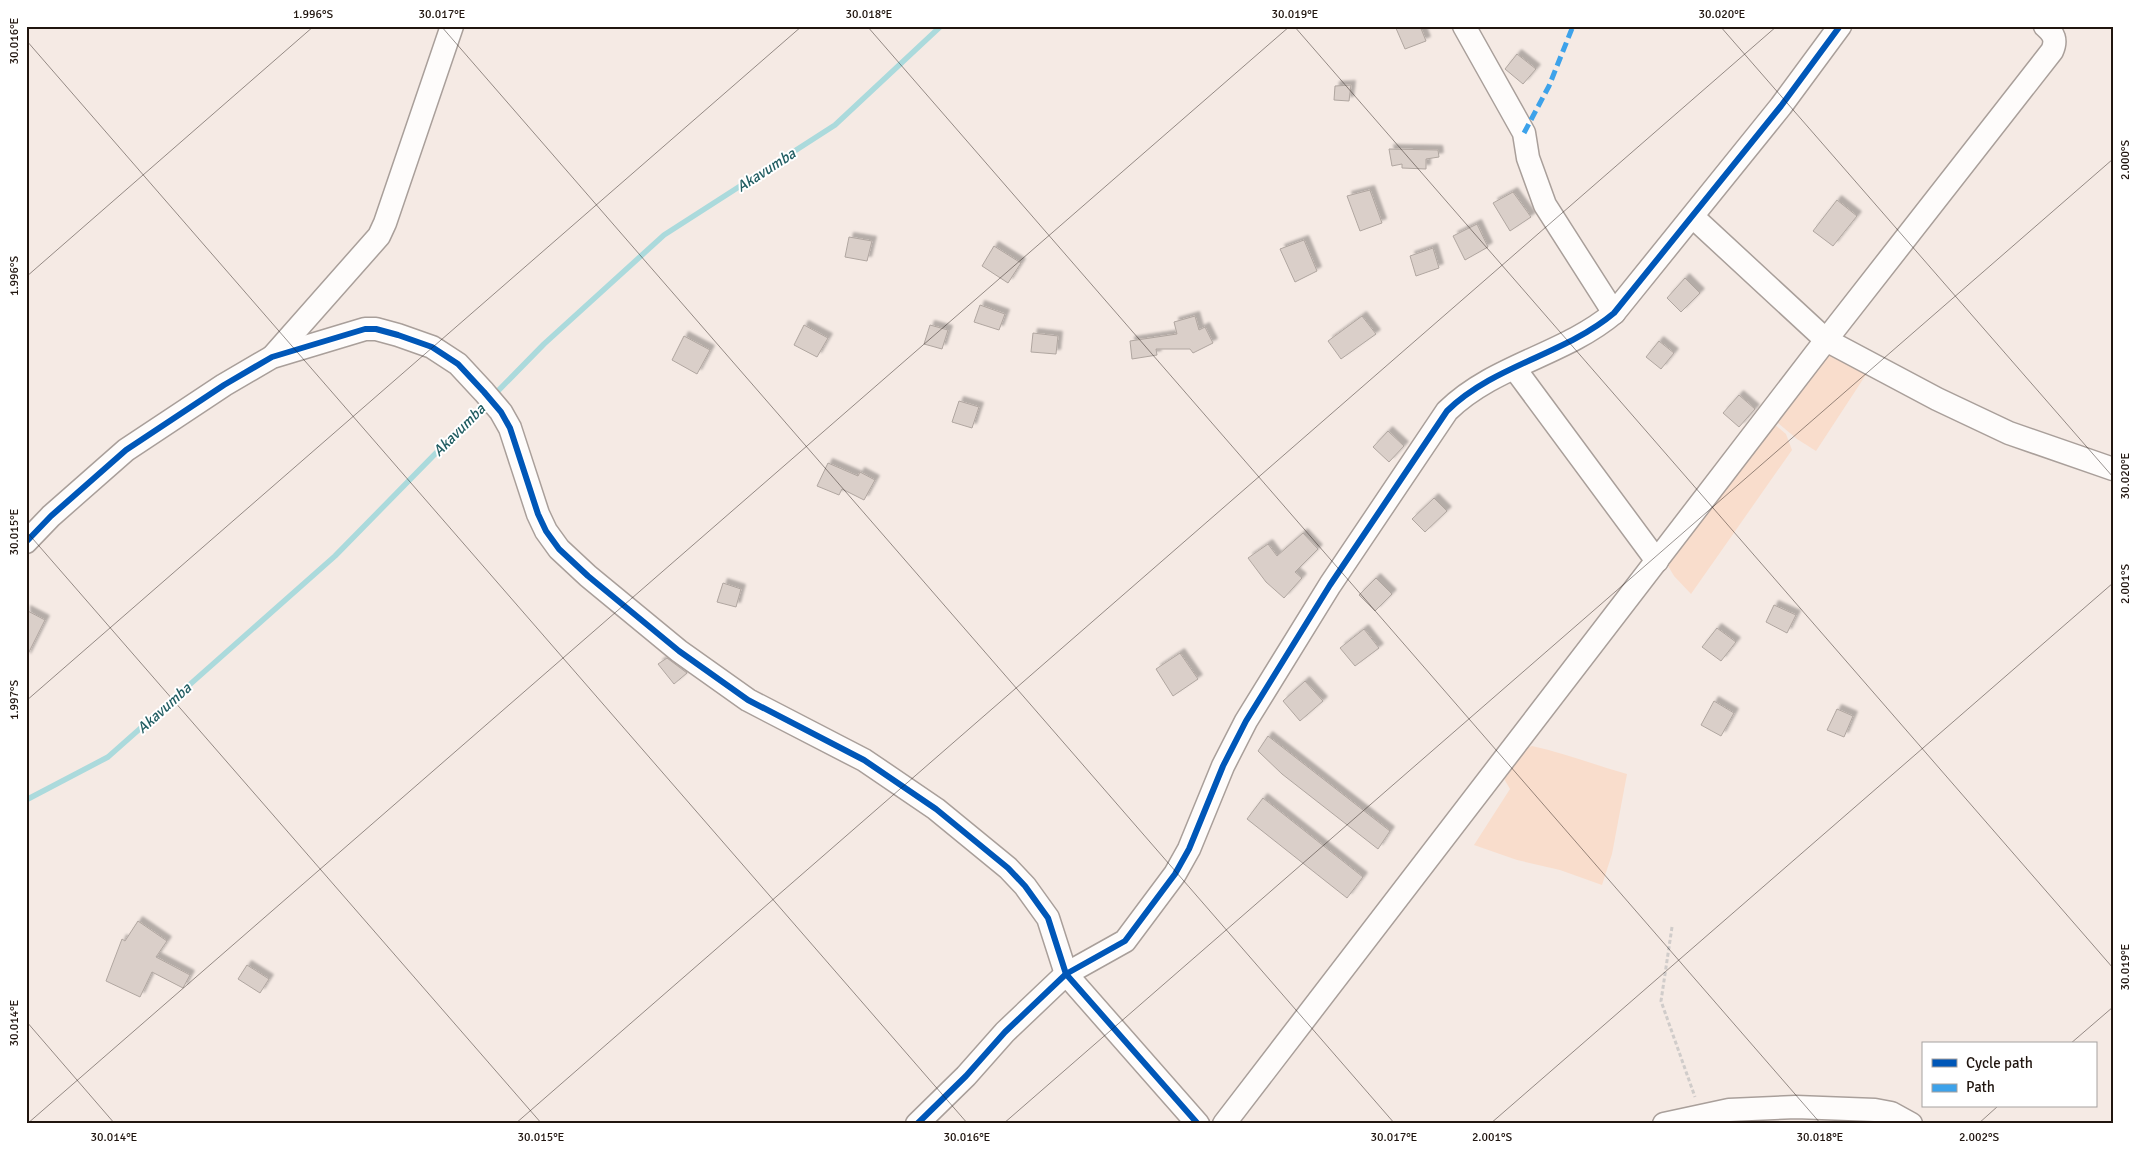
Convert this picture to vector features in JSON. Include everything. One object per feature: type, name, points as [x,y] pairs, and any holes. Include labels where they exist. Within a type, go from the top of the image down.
[{"type":"street","points":[[272,357],[379,236],[385,224],[452,26]]},
{"type":"street","points":[[1464,26],[1524,133],[1528,158],[1545,205],[1614,313]]},
{"type":"street","points":[[917,1124],[966,1076],[1005,1032],[1066,974],[1125,941],[1175,874],[1189,850],[1224,766],[1246,721],[1330,585],[1447,411],[1461,397],[1481,384],[1587,333],[1614,313],[1824,50],[1840,26]]},
{"type":"street","points":[[1224,1124],[1826,340],[2052,51],[2054,37],[2045,26]]},
{"type":"street","points":[[1693,216],[1826,340],[1937,399],[2009,434],[2113,469]]},
{"type":"street","points":[[26,542],[64,505],[126,450],[170,419],[272,357],[344,334],[376,329],[432,347],[458,364],[507,421],[538,514],[550,537],[571,562],[679,651],[748,700],[864,760],[936,809],[981,844],[1025,886],[1048,918],[1066,974],[1198,1124]]},
{"type":"street","points":[[1515,369],[1657,560]]},
{"type":"street","points":[[1664,1124],[1702,1114],[1748,1109],[1858,1108],[1891,1113],[1911,1124]]},
{"type":"path","points":[[1672,927],[1661,1001],[1702,1114]]},
{"type":"shaded area","points":[[1830,353],[1869,370],[1816,451],[1797,439],[1778,423],[1779,416]]},
{"type":"shaded area","points":[[1774,424],[1786,434],[1792,450],[1691,594],[1674,576],[1667,564]]},
{"type":"shaded area","points":[[1532,746],[1627,774],[1612,854],[1602,885],[1560,870],[1517,860],[1474,845],[1510,789],[1503,777],[1523,750]]},
{"type":"building","points":[[1395,26],[1420,26],[1426,41],[1405,49]]},
{"type":"building","points":[[1517,54],[1536,69],[1523,84],[1505,69]]},
{"type":"building","points":[[1351,85],[1349,101],[1334,100],[1335,86]]},
{"type":"building","points":[[1389,149],[1438,150],[1439,157],[1426,159],[1426,169],[1402,168],[1402,164],[1392,166]]},
{"type":"building","points":[[1370,190],[1382,223],[1360,231],[1347,196]]},
{"type":"building","points":[[1513,192],[1531,217],[1510,231],[1493,203]]},
{"type":"building","points":[[1837,200],[1857,216],[1833,246],[1813,231]]},
{"type":"building","points":[[1477,224],[1488,247],[1465,260],[1453,236]]},
{"type":"building","points":[[849,237],[872,241],[867,261],[845,257]]},
{"type":"building","points":[[1304,240],[1317,271],[1295,282],[1280,249]]},
{"type":"building","points":[[994,246],[1021,263],[1008,283],[982,266]]},
{"type":"building","points":[[1433,248],[1439,268],[1416,276],[1410,256]]},
{"type":"building","points":[[1685,278],[1700,293],[1681,312],[1667,298]]},
{"type":"building","points":[[980,305],[1005,314],[999,330],[974,322]]},
{"type":"building","points":[[1195,316],[1199,330],[1205,327],[1213,343],[1193,353],[1190,349],[1156,349],[1157,355],[1132,359],[1130,341],[1177,334],[1174,322]]},
{"type":"building","points":[[1362,316],[1376,334],[1341,359],[1328,341]]},
{"type":"building","points":[[804,325],[828,338],[817,357],[794,345]]},
{"type":"building","points":[[930,325],[948,330],[942,349],[924,344]]},
{"type":"building","points":[[1033,333],[1058,336],[1056,354],[1031,352]]},
{"type":"building","points":[[684,336],[710,350],[697,374],[672,360]]},
{"type":"building","points":[[1659,341],[1674,353],[1661,369],[1646,357]]},
{"type":"building","points":[[1739,395],[1755,409],[1739,427],[1723,413]]},
{"type":"building","points":[[959,401],[979,407],[972,428],[952,422]]},
{"type":"building","points":[[1388,431],[1404,446],[1389,462],[1373,447]]},
{"type":"building","points":[[828,463],[858,476],[860,472],[875,480],[864,500],[842,489],[839,495],[817,486]]},
{"type":"building","points":[[1434,498],[1447,511],[1425,532],[1412,519]]},
{"type":"building","points":[[1303,533],[1318,549],[1295,572],[1302,578],[1284,598],[1266,582],[1248,558],[1268,544],[1277,556]]},
{"type":"building","points":[[1376,578],[1392,594],[1375,611],[1359,595]]},
{"type":"building","points":[[723,583],[741,589],[736,607],[717,602]]},
{"type":"building","points":[[1774,605],[1796,615],[1787,633],[1766,622]]},
{"type":"building","points":[[26,610],[45,620],[26,658]]},
{"type":"building","points":[[1717,628],[1736,642],[1721,661],[1702,647]]},
{"type":"building","points":[[1364,629],[1379,648],[1355,666],[1340,648]]},
{"type":"building","points":[[1180,653],[1198,679],[1173,696],[1156,669]]},
{"type":"building","points":[[667,658],[687,673],[674,684],[658,664]]},
{"type":"building","points":[[1305,681],[1323,701],[1300,721],[1283,701]]},
{"type":"building","points":[[1714,701],[1734,713],[1721,736],[1701,725]]},
{"type":"building","points":[[1837,709],[1853,716],[1844,737],[1827,730]]},
{"type":"building","points":[[1268,736],[1390,831],[1378,849],[1282,774],[1258,751]]},
{"type":"building","points":[[1263,798],[1363,877],[1347,898],[1247,819]]},
{"type":"building","points":[[138,921],[167,941],[156,957],[190,975],[183,988],[152,972],[140,997],[106,981],[122,939],[125,941]]},
{"type":"building","points":[[247,965],[269,979],[260,993],[238,979]]},
{"type":"waterway","name":"Akavumba","points":[[493,396],[544,344],[664,235],[835,125],[941,26]]},
{"type":"waterway","name":"Akavumba","points":[[26,800],[108,757],[335,556],[486,402]]},
{"type":"marked path","points":[[1524,133],[1549,86],[1573,26]]},
{"type":"cycle path","points":[[917,1124],[966,1076],[1005,1032],[1066,974],[1125,941],[1175,874],[1189,849],[1223,766],[1246,721],[1330,585],[1447,411],[1466,395],[1486,382],[1573,340],[1614,313],[1781,106],[1840,26]]},
{"type":"cycle path","points":[[26,542],[51,516],[126,450],[224,385],[272,357],[365,329],[376,329],[432,347],[458,364],[501,412],[510,428],[538,514],[546,531],[559,549],[588,576],[679,651],[748,700],[864,760],[936,809],[1008,868],[1025,886],[1048,918],[1066,974],[1198,1124]]}]
